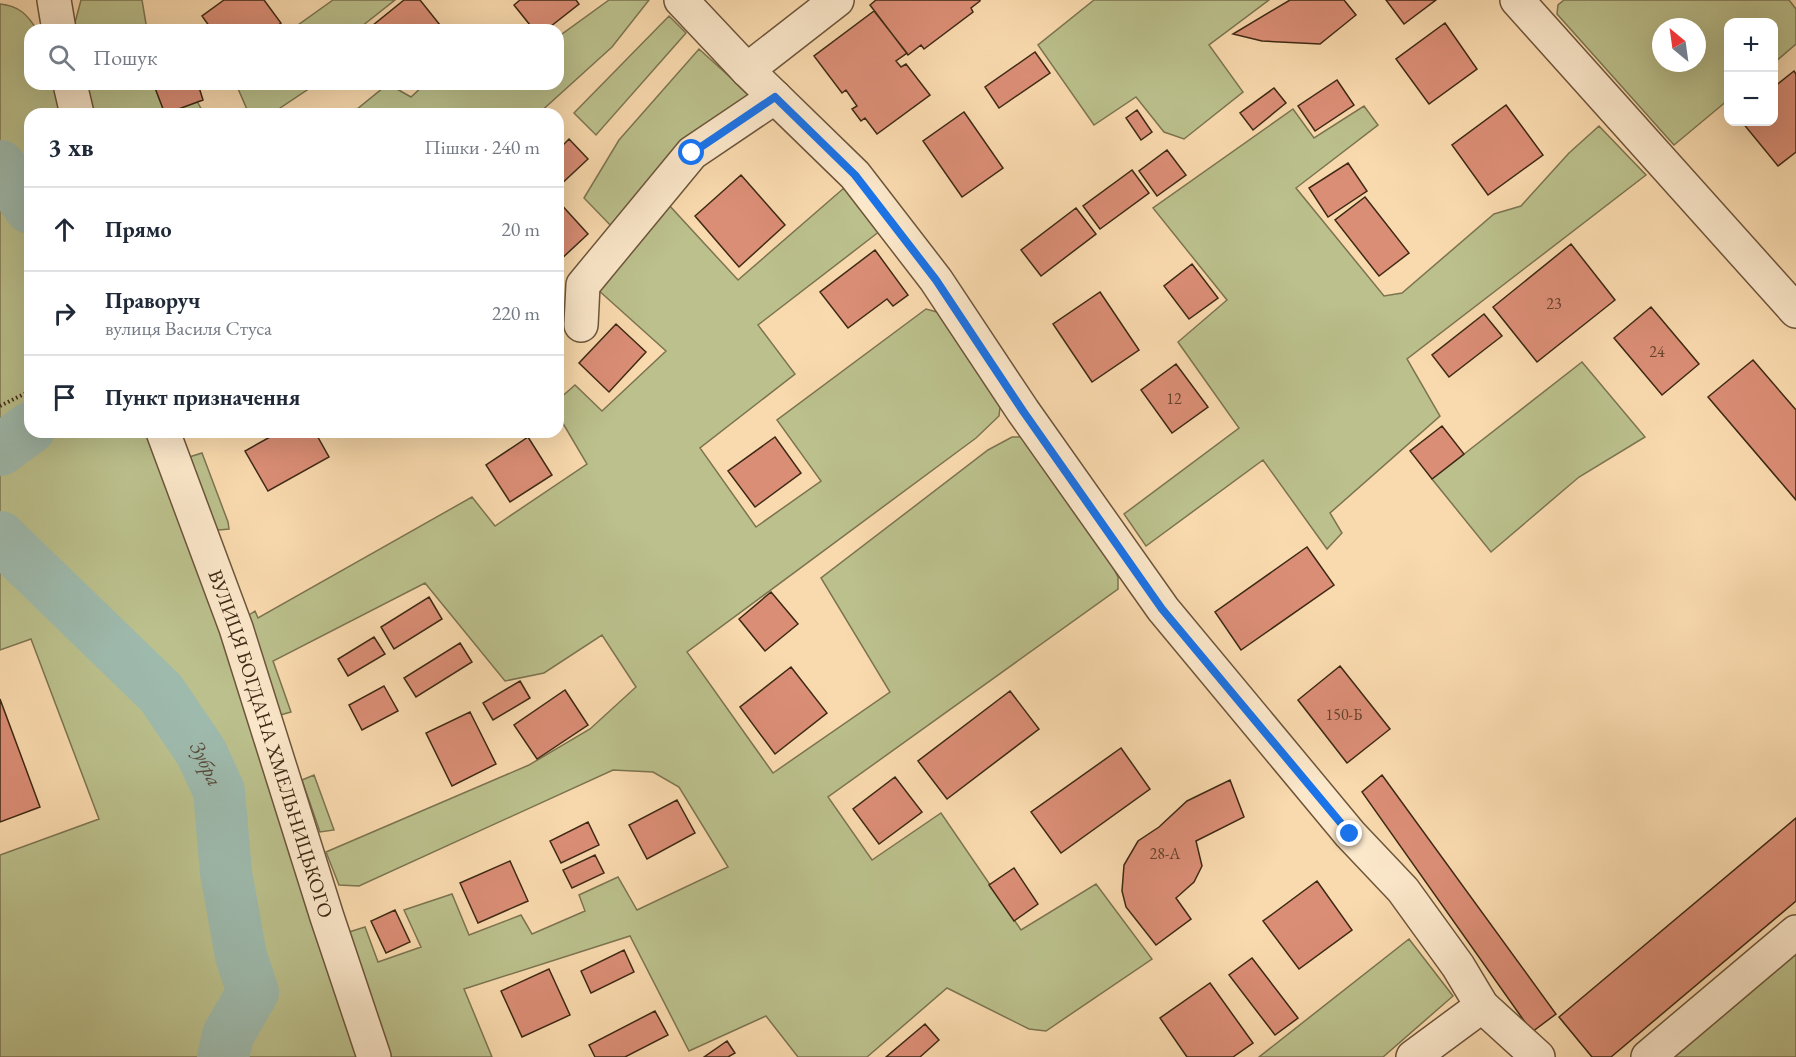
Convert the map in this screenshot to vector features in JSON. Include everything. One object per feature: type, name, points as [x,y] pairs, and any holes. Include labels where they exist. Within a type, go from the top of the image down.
[{"type":"street","points":[[54,0],[58,24]]},
{"type":"street","points":[[681,0],[747,70],[861,183],[936,280],[1023,411],[1162,609],[1350,834],[1403,890],[1458,966],[1482,1006],[1538,1057]]},
{"type":"street","points":[[747,70],[837,0]]},
{"type":"street","points":[[1531,5],[1796,311]]},
{"type":"street","points":[[71,90],[76,108]]},
{"type":"street","points":[[581,325],[583,285],[692,153],[775,97]]},
{"type":"street","name":"ВУЛИЦЯ БОГДАНА ХМЕЛЬНИЦЬКОГО","points":[[165,438],[236,628],[327,917],[374,1057]]},
{"type":"street","points":[[1648,1057],[1796,932]]},
{"type":"street","points":[[1413,1057],[1482,1006]]},
{"type":"path","points":[[0,406],[24,394]]},
{"type":"green space","points":[[81,0],[142,0],[146,24],[75,24]]},
{"type":"green space","points":[[333,0],[395,0],[365,24],[299,24]]},
{"type":"green space","points":[[609,0],[649,0],[612,47],[545,108],[358,108],[381,90],[399,90],[411,97],[419,90],[564,90],[564,33]]},
{"type":"green space","points":[[1094,0],[1269,0],[1209,45],[1243,92],[1184,139],[1164,132],[1136,97],[1094,125],[1038,45]]},
{"type":"green space","points":[[1564,0],[1789,0],[1796,9],[1796,44],[1778,60],[1778,18],[1724,18],[1724,103],[1674,145],[1557,14],[1558,5]]},
{"type":"green space","points":[[0,4],[22,12],[33,24],[24,24],[24,90],[55,90],[59,108],[24,108],[24,438],[150,438],[237,670],[264,771],[360,1057],[0,1057],[0,855],[99,819],[31,639],[0,650]]},
{"type":"green space","points":[[669,16],[686,33],[596,135],[574,113]]},
{"type":"green space","points":[[699,49],[752,97],[615,230],[584,198],[619,140]]},
{"type":"green space","points":[[83,90],[167,90],[169,95],[192,92],[201,108],[88,108]]},
{"type":"green space","points":[[239,90],[307,90],[280,108],[246,108]]},
{"type":"green space","points":[[1364,106],[1378,125],[1296,188],[1384,296],[1402,293],[1494,214],[1521,206],[1569,153],[1599,126],[1646,175],[1407,359],[1440,416],[1330,513],[1342,533],[1327,549],[1263,460],[1146,546],[1124,514],[1239,428],[1178,342],[1227,300],[1153,208],[1293,109],[1314,138]]},
{"type":"green space","points":[[844,188],[880,231],[758,325],[795,374],[700,448],[756,527],[821,481],[777,420],[926,309],[937,312],[1000,407],[999,416],[976,438],[687,652],[773,773],[890,692],[821,578],[988,450],[1012,437],[1021,437],[1111,563],[1118,577],[1118,589],[828,797],[872,860],[941,813],[1021,930],[1096,884],[1152,959],[1046,1031],[1029,1029],[947,988],[867,1057],[798,1057],[766,1016],[689,1051],[630,936],[464,989],[492,1057],[389,1057],[349,932],[365,927],[378,962],[421,947],[404,910],[452,894],[469,935],[521,915],[532,934],[585,911],[579,895],[618,877],[637,910],[728,867],[679,787],[653,772],[613,770],[359,886],[339,885],[326,852],[529,765],[590,729],[636,687],[602,635],[544,673],[505,681],[425,583],[273,661],[291,712],[280,715],[246,617],[255,611],[258,618],[472,497],[495,526],[587,464],[564,425],[564,395],[575,385],[602,411],[666,351],[597,289],[667,203],[738,280]]},
{"type":"green space","points":[[1582,362],[1645,437],[1579,477],[1491,552],[1432,479]]},
{"type":"green space","points":[[202,453],[229,529],[219,530],[213,527],[186,458]]},
{"type":"green space","points":[[314,775],[334,830],[320,832],[302,780]]},
{"type":"green space","points":[[1409,939],[1453,996],[1383,1057],[1259,1057]]},
{"type":"green space","points":[[1796,951],[1796,1057],[1674,1057]]},
{"type":"building","points":[[224,0],[264,0],[281,23],[208,24],[202,16]]},
{"type":"building","points":[[404,0],[420,0],[439,24],[374,24]]},
{"type":"building","points":[[520,0],[576,0],[579,4],[554,24],[529,24],[514,5]]},
{"type":"building","points":[[876,0],[980,1],[971,8],[973,12],[924,49],[921,45],[908,55],[870,5]]},
{"type":"building","points":[[1290,0],[1344,0],[1356,15],[1320,44],[1262,41],[1233,34]]},
{"type":"building","points":[[1386,0],[1436,0],[1404,24]]},
{"type":"building","points":[[874,11],[907,53],[896,61],[901,67],[906,64],[930,95],[877,134],[865,118],[861,121],[852,109],[857,106],[846,90],[842,93],[814,56]]},
{"type":"building","points":[[1445,23],[1477,69],[1429,104],[1396,59]]},
{"type":"building","points":[[1035,52],[1050,73],[999,108],[985,87]]},
{"type":"building","points":[[1794,71],[1796,74],[1796,152],[1778,166],[1745,126],[1778,126],[1778,84]]},
{"type":"building","points":[[1337,80],[1354,105],[1315,131],[1298,106]]},
{"type":"building","points":[[1274,88],[1286,103],[1253,130],[1240,113]]},
{"type":"building","points":[[156,90],[200,90],[203,100],[181,108],[163,108]]},
{"type":"building","points":[[1506,105],[1543,155],[1488,195],[1452,145]]},
{"type":"building","points":[[1137,110],[1152,132],[1141,140],[1126,118]]},
{"type":"building","points":[[964,112],[1003,168],[962,197],[923,141]]},
{"type":"building","points":[[569,139],[588,159],[564,181],[564,144]]},
{"type":"building","points":[[1167,150],[1186,175],[1157,196],[1139,171]]},
{"type":"building","points":[[1348,163],[1367,191],[1328,217],[1309,188]]},
{"type":"building","points":[[1132,170],[1149,193],[1100,229],[1083,206]]},
{"type":"building","points":[[741,175],[785,225],[739,267],[695,216]]},
{"type":"building","points":[[1365,197],[1409,253],[1379,276],[1335,220]]},
{"type":"building","points":[[564,208],[588,234],[564,256]]},
{"type":"building","points":[[1076,208],[1096,234],[1041,276],[1021,250]]},
{"type":"building","points":[[1571,244],[1615,300],[1537,362],[1493,307]]},
{"type":"building","points":[[875,250],[908,295],[893,306],[887,299],[848,328],[820,292]]},
{"type":"building","points":[[1192,264],[1218,298],[1189,319],[1164,286]]},
{"type":"building","points":[[1100,292],[1139,350],[1092,382],[1053,324]]},
{"type":"building","points":[[1651,307],[1699,364],[1662,395],[1614,338]]},
{"type":"building","points":[[1484,314],[1502,336],[1449,377],[1432,355]]},
{"type":"building","points":[[616,324],[646,352],[609,392],[579,363]]},
{"type":"building","points":[[1753,360],[1796,410],[1796,500],[1708,397]]},
{"type":"building","points":[[1176,364],[1208,407],[1172,433],[1141,390]]},
{"type":"building","points":[[1442,426],[1464,454],[1432,479],[1410,451]]},
{"type":"building","points":[[775,437],[801,473],[755,507],[728,471]]},
{"type":"building","points":[[268,438],[318,438],[329,457],[268,491],[245,451]]},
{"type":"building","points":[[529,438],[552,475],[510,502],[486,465]]},
{"type":"building","points":[[1307,547],[1334,585],[1241,650],[1215,612]]},
{"type":"building","points":[[771,592],[798,624],[765,651],[739,619]]},
{"type":"building","points":[[429,597],[442,619],[394,649],[381,627]]},
{"type":"building","points":[[374,637],[385,654],[348,676],[338,659]]},
{"type":"building","points":[[460,643],[472,662],[416,697],[404,678]]},
{"type":"building","points":[[1340,666],[1390,729],[1347,763],[1298,700]]},
{"type":"building","points":[[791,667],[827,713],[775,754],[740,707]]},
{"type":"building","points":[[520,681],[530,698],[493,720],[483,703]]},
{"type":"building","points":[[384,686],[398,711],[362,730],[349,705]]},
{"type":"building","points":[[565,690],[588,725],[537,759],[514,725]]},
{"type":"building","points":[[1010,691],[1039,729],[947,799],[918,761]]},
{"type":"building","points":[[0,699],[40,807],[0,822]]},
{"type":"building","points":[[470,712],[496,764],[452,786],[426,733]]},
{"type":"building","points":[[1121,748],[1150,789],[1061,853],[1031,812]]},
{"type":"building","points":[[1382,775],[1556,1014],[1532,1032],[1362,792]]},
{"type":"building","points":[[895,777],[922,812],[879,844],[853,809]]},
{"type":"building","points":[[1230,780],[1244,817],[1196,841],[1202,866],[1194,882],[1176,898],[1191,919],[1156,945],[1126,907],[1122,891],[1124,865],[1138,841],[1159,827],[1187,801]]},
{"type":"building","points":[[677,800],[695,833],[647,859],[629,825]]},
{"type":"building","points":[[1796,818],[1796,901],[1611,1057],[1592,1057],[1559,1017]]},
{"type":"building","points":[[588,822],[599,845],[561,863],[550,841]]},
{"type":"building","points":[[595,855],[604,873],[572,888],[563,870]]},
{"type":"building","points":[[510,861],[528,901],[478,923],[460,883]]},
{"type":"building","points":[[1014,868],[1038,904],[1014,921],[989,885]]},
{"type":"building","points":[[1317,881],[1352,930],[1299,969],[1263,921]]},
{"type":"building","points":[[395,910],[410,942],[386,953],[371,921]]},
{"type":"building","points":[[624,950],[634,972],[591,993],[581,971]]},
{"type":"building","points":[[1252,958],[1298,1018],[1275,1035],[1229,975]]},
{"type":"building","points":[[549,969],[570,1015],[522,1037],[501,991]]},
{"type":"building","points":[[1210,983],[1253,1043],[1233,1057],[1187,1057],[1160,1018]]},
{"type":"building","points":[[655,1011],[668,1035],[625,1057],[595,1057],[589,1045]]},
{"type":"building","points":[[925,1024],[939,1040],[920,1057],[886,1057]]},
{"type":"building","points":[[727,1041],[735,1053],[728,1057],[704,1057]]},
{"type":"waterway","name":"Зубра","points":[[0,166],[24,200]]},
{"type":"waterway","name":"Зубра","points":[[0,450],[24,432]]},
{"type":"waterway","name":"Зубра","points":[[0,537],[161,693],[201,752],[219,791],[226,873],[241,956],[253,992],[228,1035],[223,1057]]},
{"type":"route","points":[[692,153],[775,97],[855,175],[936,280],[1023,411],[1162,609],[1350,834]]}]
